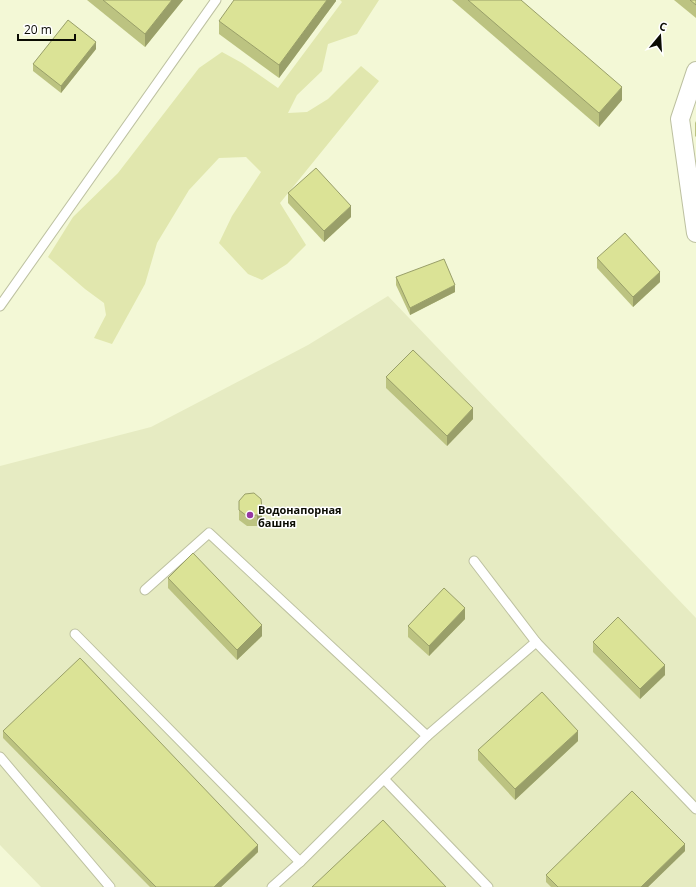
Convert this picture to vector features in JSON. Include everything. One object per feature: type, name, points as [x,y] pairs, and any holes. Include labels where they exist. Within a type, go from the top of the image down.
[{"type":"street","points":[[696,71],[680,119],[696,233]]},
{"type":"lane","points":[[0,306],[216,0]]},
{"type":"lane","points":[[145,590],[209,533],[427,736]]},
{"type":"lane","points":[[474,561],[536,642],[696,809]]},
{"type":"lane","points":[[75,634],[300,862]]},
{"type":"lane","points":[[272,887],[300,862],[427,736],[536,642]]},
{"type":"lane","points":[[0,756],[110,887]]},
{"type":"lane","points":[[384,779],[488,887]]},
{"type":"shaded area","points":[[340,0],[379,0],[357,34],[328,44],[322,71],[297,95],[288,113],[307,112],[328,99],[361,66],[379,81],[280,203],[306,245],[287,264],[262,280],[248,274],[219,243],[232,216],[261,172],[246,157],[219,158],[189,190],[157,243],[145,284],[112,344],[94,338],[106,315],[104,303],[85,289],[48,257],[73,217],[118,173],[199,68],[222,52],[242,63],[278,88],[342,2]]},
{"type":"shaded area","points":[[388,296],[696,618],[696,887],[41,887],[0,845],[0,466],[151,427],[308,345]]},
{"type":"building","points":[[103,0],[172,0],[145,34]]},
{"type":"building","points":[[234,0],[327,0],[279,65],[219,21]]},
{"type":"building","points":[[468,0],[521,0],[622,87],[599,113]]},
{"type":"building","points":[[690,0],[696,0],[696,5]]},
{"type":"building","points":[[68,20],[96,42],[61,86],[33,64]]},
{"type":"building","points":[[316,168],[351,206],[324,231],[288,193]]},
{"type":"building","points":[[625,233],[660,272],[633,297],[597,258]]},
{"type":"building","points":[[444,259],[455,285],[410,308],[396,277]]},
{"type":"building","points":[[413,350],[473,408],[447,436],[386,377]]},
{"type":"building","points":[[254,493],[261,499],[262,508],[257,515],[247,516],[239,510],[239,501],[245,494]]},
{"type":"building","points":[[193,553],[262,625],[237,650],[168,578]]},
{"type":"building","points":[[444,588],[465,608],[429,646],[408,626]]},
{"type":"building","points":[[618,617],[665,665],[640,689],[593,642]]},
{"type":"building","points":[[80,658],[258,845],[214,887],[156,887],[3,731]]},
{"type":"building","points":[[542,692],[578,731],[515,789],[478,750]]},
{"type":"building","points":[[632,791],[685,844],[641,887],[558,887],[546,875]]},
{"type":"building","points":[[383,820],[446,887],[312,887]]},
{"type":"place","name":"Водонапорная башня","points":[[250,515]]}]
